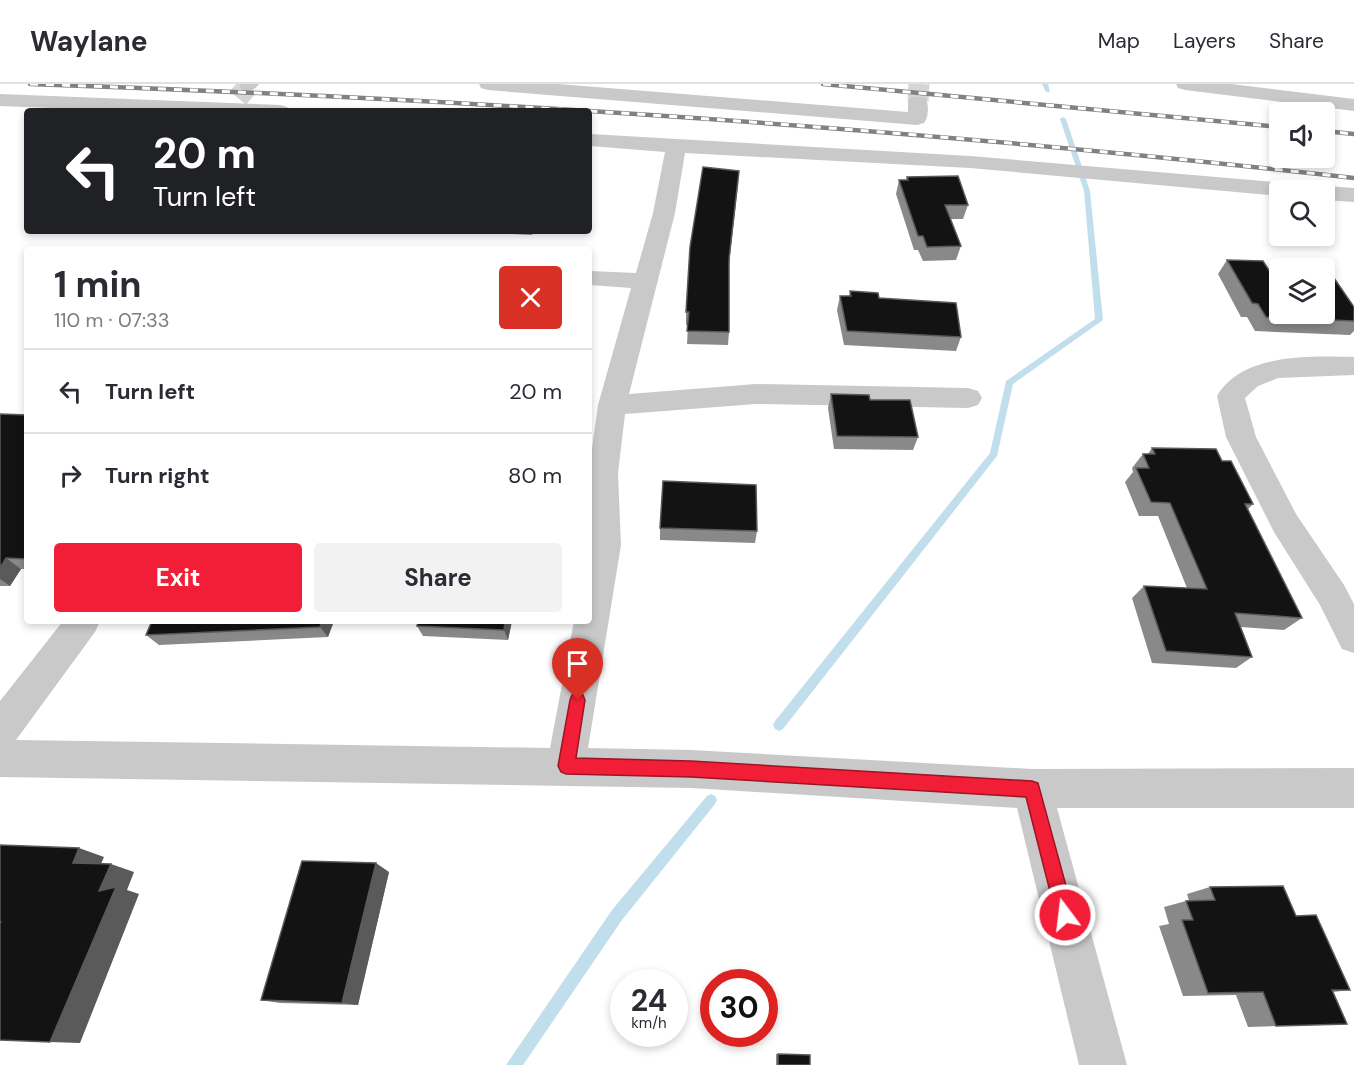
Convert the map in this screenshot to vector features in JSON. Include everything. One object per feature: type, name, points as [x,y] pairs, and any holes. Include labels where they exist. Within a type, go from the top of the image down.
[{"type":"street","points":[[488,84],[917,118],[918,101]]},
{"type":"street","points":[[1185,84],[1354,105]]},
{"type":"street","points":[[0,100],[241,94],[273,108]]},
{"type":"street","points":[[592,140],[676,148],[971,162],[1071,173],[1269,189]]},
{"type":"street","points":[[592,619],[605,545],[603,473],[612,405],[664,213],[676,148]]},
{"type":"street","points":[[1335,194],[1354,195]]},
{"type":"street","points":[[592,278],[646,281]]},
{"type":"street","points":[[1353,366],[1275,369],[1248,379],[1232,396],[1241,437],[1246,447],[1285,523],[1332,595],[1354,638]]},
{"type":"street","points":[[612,405],[756,394],[968,398]]},
{"type":"street","points":[[0,731],[80,624]]},
{"type":"street","points":[[566,766],[591,624]]},
{"type":"street","points":[[0,758],[691,769],[1032,789],[1354,788]]},
{"type":"street","points":[[1032,789],[1103,1065]]},
{"type":"building","points":[[703,167],[739,171],[729,259],[729,332],[687,331],[690,247]]},
{"type":"building","points":[[958,176],[968,205],[945,205],[961,246],[927,247],[923,236],[918,236],[899,180],[908,180],[907,177]]},
{"type":"building","points":[[1227,260],[1263,261],[1269,270],[1269,317],[1266,317],[1258,304],[1252,303]]},
{"type":"building","points":[[1335,279],[1354,307],[1354,321],[1335,320]]},
{"type":"building","points":[[850,291],[878,293],[879,298],[956,303],[961,337],[847,331],[840,296],[851,296]]},
{"type":"building","points":[[831,394],[869,395],[870,400],[910,400],[918,437],[837,436]]},
{"type":"building","points":[[0,414],[24,415],[24,559],[6,558],[0,568]]},
{"type":"building","points":[[1152,448],[1216,449],[1222,461],[1231,461],[1253,504],[1245,504],[1302,618],[1235,613],[1252,657],[1166,651],[1144,586],[1207,589],[1170,503],[1151,502],[1136,468],[1149,468],[1143,454],[1155,454]]},
{"type":"building","points":[[663,481],[756,485],[757,531],[660,528]]},
{"type":"building","points":[[151,624],[321,624],[320,627],[146,635]]},
{"type":"building","points":[[417,624],[505,624],[504,630],[417,626]]},
{"type":"building","points":[[0,845],[79,848],[73,863],[111,864],[99,891],[116,887],[50,1042],[0,1040]]},
{"type":"building","points":[[302,861],[376,863],[342,1003],[261,1000]]},
{"type":"building","points":[[1283,886],[1296,916],[1316,915],[1350,990],[1332,990],[1347,1024],[1276,1026],[1263,992],[1208,993],[1182,920],[1193,920],[1186,901],[1215,900],[1210,887]]},
{"type":"building","points":[[778,1054],[810,1055],[810,1065],[778,1065]]},
{"type":"waterway","points":[[1045,84],[1048,91]]},
{"type":"waterway","points":[[779,725],[994,454],[1009,383],[1099,320],[1087,191],[1063,119]]},
{"type":"waterway","points":[[514,1065],[617,915],[711,800]]},
{"type":"tunnel","points":[[918,101],[919,84]]},
{"type":"tunnel","points":[[238,98],[248,86]]},
{"type":"railway","points":[[30,84],[543,108]]},
{"type":"railway","points":[[823,84],[1269,126]]},
{"type":"railway","points":[[592,111],[1024,144],[1354,178]]},
{"type":"railway","points":[[1335,132],[1354,134]]},
{"type":"route","points":[[578,700],[566,766],[691,769],[1032,789],[1065,915]]}]
